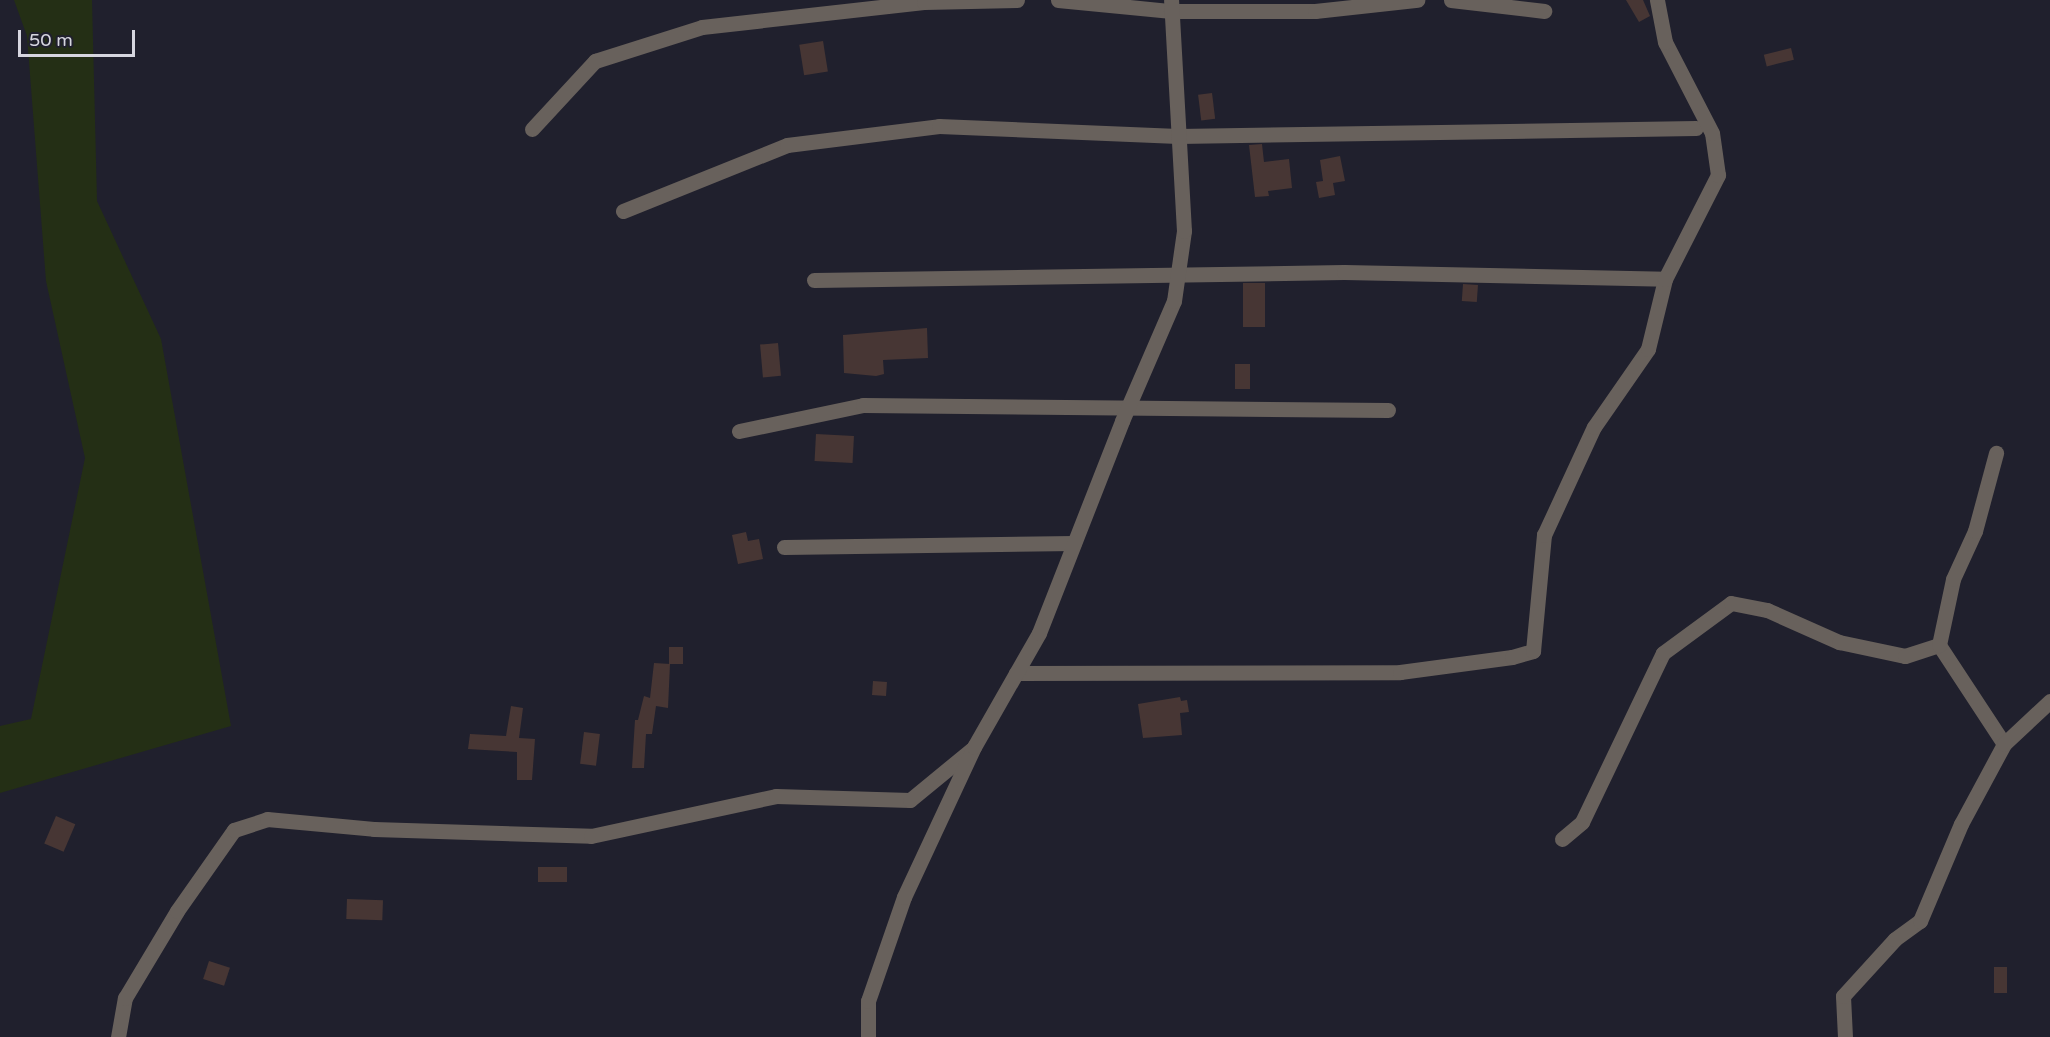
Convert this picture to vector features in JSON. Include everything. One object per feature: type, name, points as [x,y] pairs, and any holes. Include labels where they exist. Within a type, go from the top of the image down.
[{"type":"street","points":[[532,129],[595,61],[702,27],[924,2],[1017,0]]},
{"type":"street","points":[[1058,0],[1315,11],[1417,0]]},
{"type":"street","points":[[1451,0],[1545,11]]},
{"type":"street","points":[[1016,673],[1400,672],[1512,657],[1533,651],[1544,535],[1594,427],[1648,350],[1665,279],[1718,175],[1712,133],[1665,42],[1657,0]]},
{"type":"street","points":[[868,1037],[868,1001],[904,897],[974,747],[1039,633],[1128,409],[1174,302],[1184,231],[1171,6]]},
{"type":"street","points":[[623,211],[787,145],[939,126],[1178,136],[1696,128]]},
{"type":"street","points":[[813,280],[1344,272],[1665,279]]},
{"type":"street","points":[[739,431],[863,405],[1388,410]]},
{"type":"street","points":[[1996,453],[1975,531],[1953,579],[1939,645],[2004,744]]},
{"type":"street","points":[[784,547],[1074,543]]},
{"type":"street","points":[[1562,839],[1582,822],[1663,653],[1731,603],[1767,610],[1839,642],[1905,656],[1939,645]]},
{"type":"street","points":[[1845,1037],[1843,996],[1895,939],[1920,921],[1961,824],[2004,744],[2050,701]]},
{"type":"street","points":[[118,1037],[125,998],[177,912],[234,830],[267,819],[374,830],[591,836],[776,796],[910,800],[974,747]]},
{"type":"green space","points":[[14,0],[92,0],[97,201],[161,339],[231,726],[0,793],[0,726],[31,719],[85,458],[46,281],[27,36]]},
{"type":"building","points":[[1626,0],[1643,0],[1650,16],[1639,22]]},
{"type":"building","points":[[823,41],[828,72],[804,75],[799,45]]},
{"type":"building","points":[[1791,48],[1794,60],[1767,66],[1764,55]]},
{"type":"building","points":[[1212,93],[1215,119],[1201,121],[1198,95]]},
{"type":"building","points":[[1262,144],[1264,162],[1289,159],[1292,188],[1268,191],[1269,196],[1255,197],[1249,145]]},
{"type":"building","points":[[1340,156],[1345,181],[1333,183],[1335,195],[1319,198],[1316,182],[1323,181],[1320,160]]},
{"type":"building","points":[[1243,283],[1265,283],[1265,327],[1243,327]]},
{"type":"building","points":[[1463,284],[1478,285],[1477,302],[1462,301]]},
{"type":"building","points":[[927,328],[928,358],[883,360],[884,374],[876,376],[844,373],[843,335]]},
{"type":"building","points":[[778,343],[781,376],[763,377],[760,345]]},
{"type":"building","points":[[1235,364],[1250,364],[1250,389],[1235,389]]},
{"type":"building","points":[[816,434],[854,436],[853,463],[815,461]]},
{"type":"building","points":[[746,532],[748,541],[759,539],[763,559],[738,564],[732,535]]},
{"type":"building","points":[[669,647],[683,647],[683,664],[669,664]]},
{"type":"building","points":[[654,663],[670,664],[668,708],[656,706],[652,734],[646,734],[644,768],[632,768],[635,720],[638,720],[644,696],[650,698]]},
{"type":"building","points":[[873,681],[887,682],[886,696],[872,695]]},
{"type":"building","points":[[1180,697],[1181,701],[1187,700],[1189,712],[1180,713],[1182,735],[1143,738],[1138,704]]},
{"type":"building","points":[[511,706],[523,708],[519,738],[535,739],[532,780],[517,780],[517,752],[468,749],[470,734],[506,736]]},
{"type":"building","points":[[584,732],[600,734],[596,766],[580,764]]},
{"type":"building","points":[[56,816],[75,824],[64,852],[44,844]]},
{"type":"building","points":[[538,867],[567,867],[567,882],[538,882]]},
{"type":"building","points":[[347,899],[383,900],[382,920],[346,919]]},
{"type":"building","points":[[209,961],[230,968],[224,986],[203,979]]},
{"type":"building","points":[[1994,967],[2007,967],[2007,993],[1994,993]]}]
